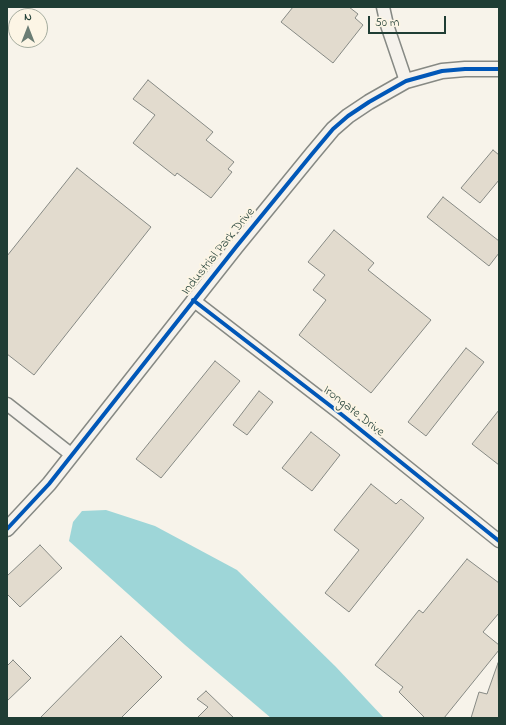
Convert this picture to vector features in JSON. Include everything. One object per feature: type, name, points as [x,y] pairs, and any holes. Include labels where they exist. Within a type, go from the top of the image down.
[{"type":"street","points":[[383,7],[387,25],[406,81]]},
{"type":"street","name":"Industrial Park Drive","points":[[7,529],[49,484],[193,300],[333,129],[348,116],[369,102],[406,81],[442,71],[499,69]]},
{"type":"street","name":"Irongate Drive","points":[[193,300],[499,541]]},
{"type":"street","points":[[7,404],[72,455]]},
{"type":"water","points":[[106,510],[155,526],[237,570],[336,667],[384,718],[271,718],[185,645],[69,541],[73,522],[82,511]]},
{"type":"building","points":[[293,7],[349,7],[358,14],[355,18],[363,25],[333,63],[281,22]]},
{"type":"building","points":[[148,80],[213,132],[206,140],[234,162],[228,169],[232,172],[211,198],[177,173],[175,176],[133,143],[155,115],[133,99]]},
{"type":"building","points":[[493,150],[499,155],[499,180],[480,203],[461,188]]},
{"type":"building","points":[[77,168],[151,227],[34,375],[7,354],[7,256]]},
{"type":"building","points":[[443,197],[499,241],[499,253],[489,266],[427,217]]},
{"type":"building","points":[[334,230],[374,263],[368,270],[431,320],[371,393],[299,335],[326,300],[313,290],[325,275],[308,262]]},
{"type":"building","points":[[466,348],[484,362],[426,436],[408,422]]},
{"type":"building","points":[[215,361],[240,381],[161,478],[136,459]]},
{"type":"building","points":[[259,391],[273,402],[247,435],[233,425]]},
{"type":"building","points":[[499,410],[499,465],[472,444]]},
{"type":"building","points":[[311,432],[340,455],[312,491],[282,468]]},
{"type":"building","points":[[371,484],[396,504],[401,499],[424,518],[349,612],[325,593],[359,550],[334,530]]},
{"type":"building","points":[[40,545],[62,568],[20,607],[7,594],[7,576]]},
{"type":"building","points":[[467,559],[499,583],[499,613],[483,632],[499,645],[499,650],[444,718],[425,718],[399,692],[403,687],[375,665],[419,610],[423,613]]},
{"type":"building","points":[[121,636],[162,677],[121,718],[40,718]]},
{"type":"building","points":[[13,660],[31,678],[7,701],[7,666]]},
{"type":"building","points":[[498,663],[499,718],[471,718],[479,692],[487,694]]},
{"type":"building","points":[[206,691],[234,718],[197,718],[208,707],[197,699]]},
{"type":"cycle path","points":[[7,529],[49,484],[236,247],[333,129],[348,116],[369,102],[406,81],[442,71],[499,69]]},
{"type":"cycle path","points":[[193,300],[341,414],[499,541]]}]
